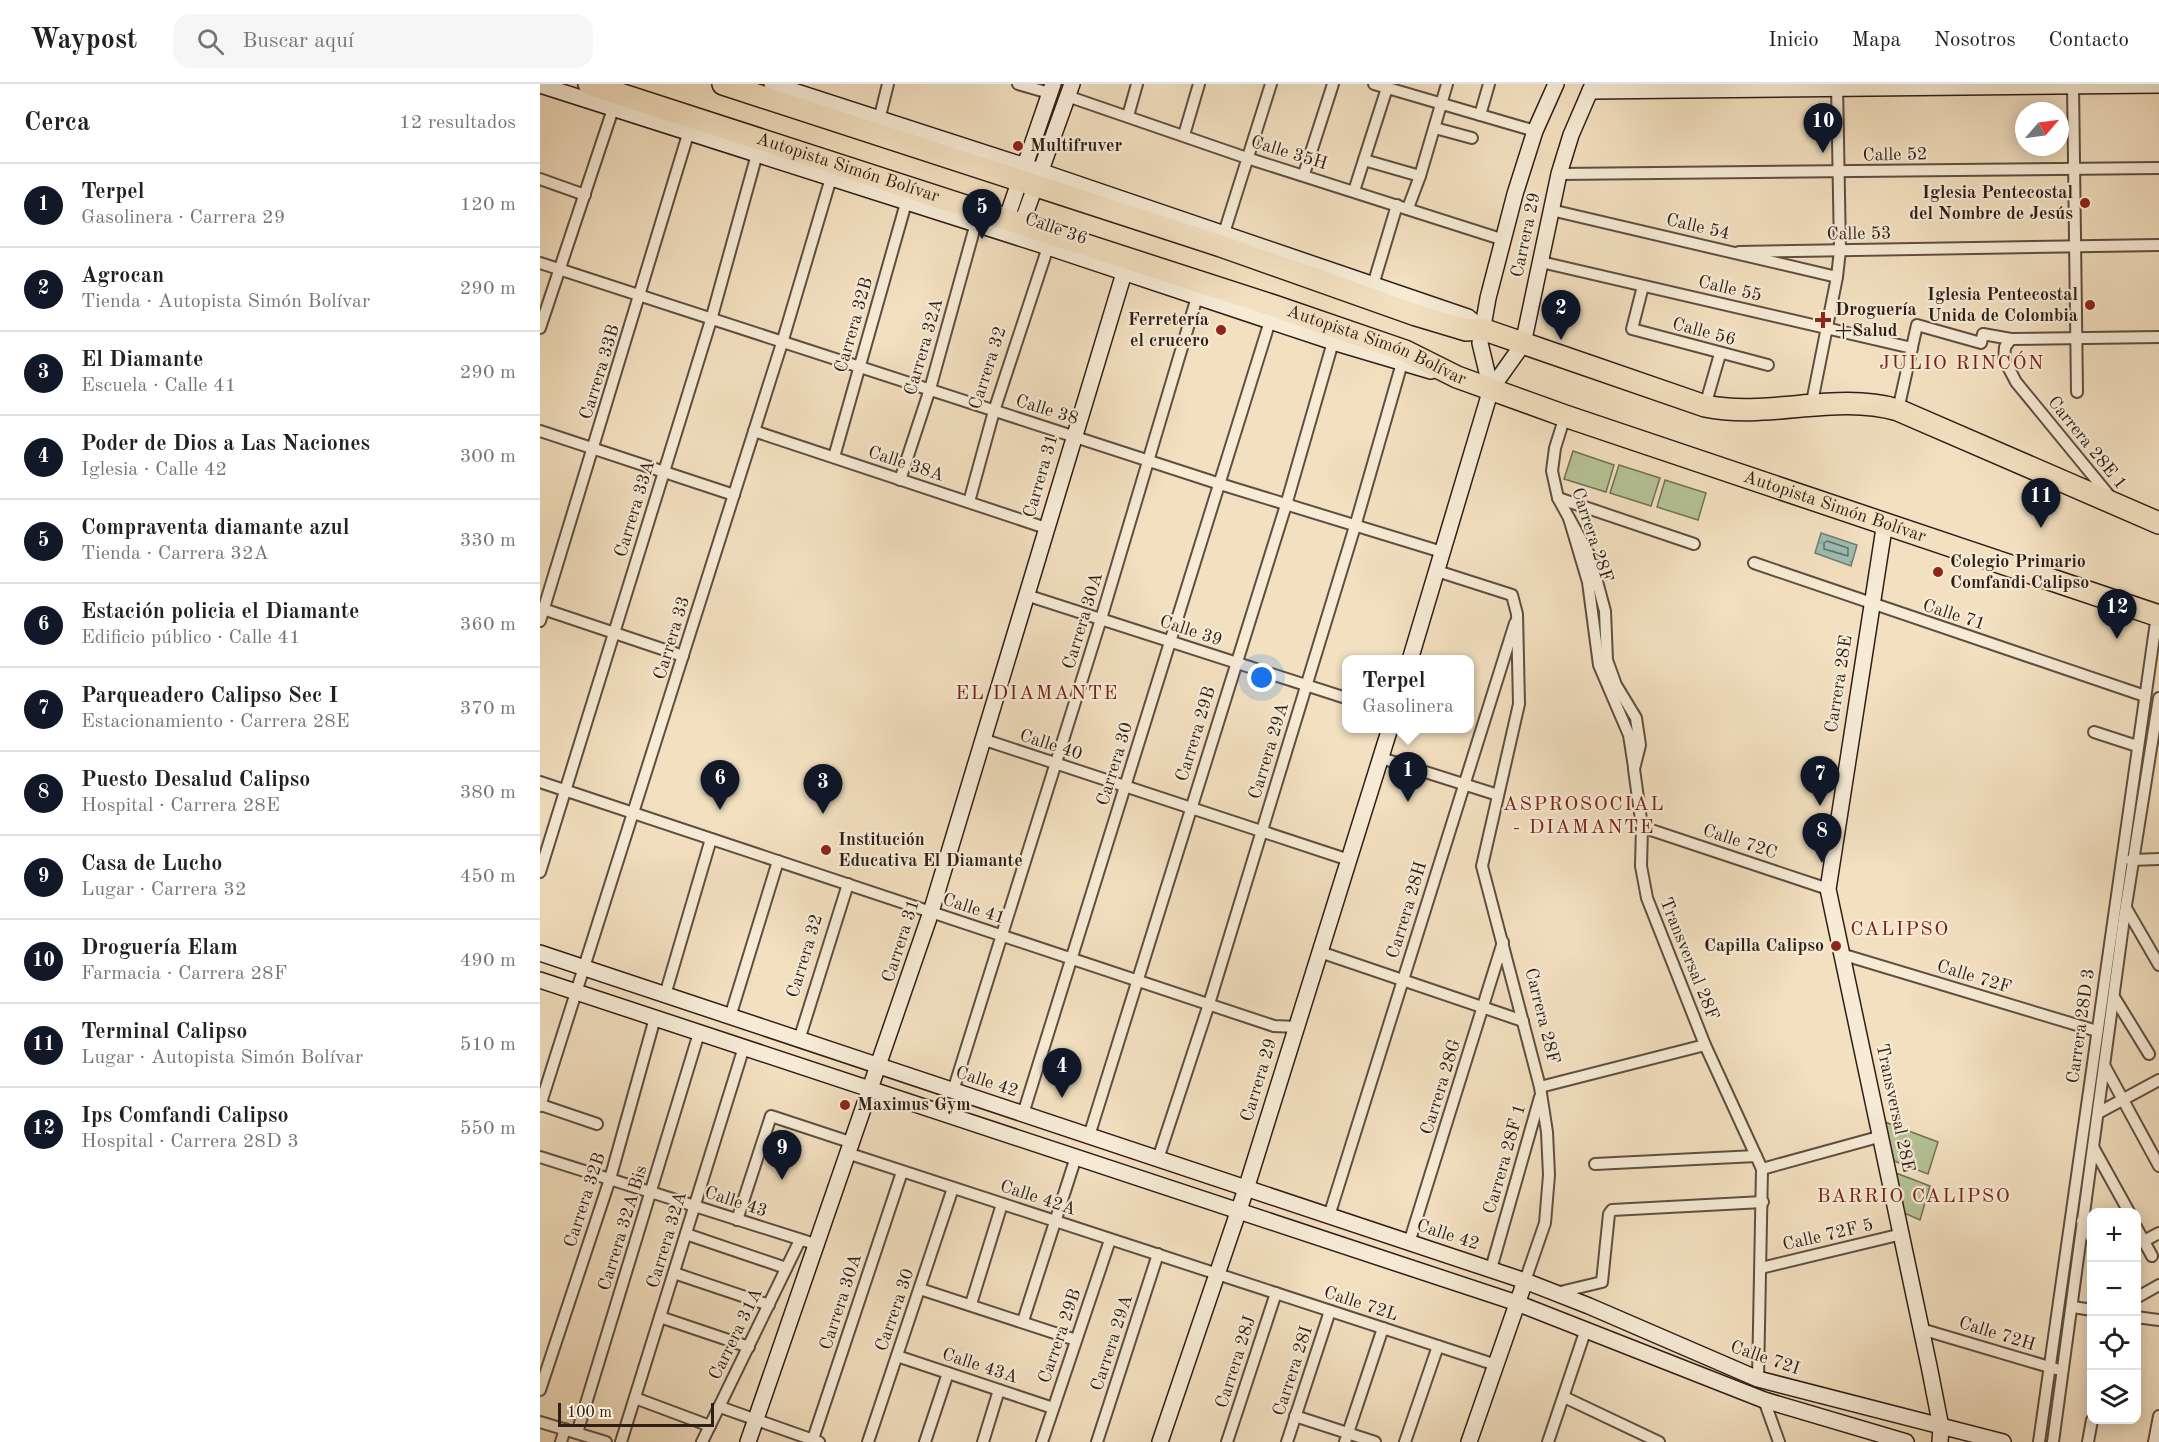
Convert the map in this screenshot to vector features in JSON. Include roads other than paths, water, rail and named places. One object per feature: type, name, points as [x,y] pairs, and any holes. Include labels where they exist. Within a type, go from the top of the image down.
[{"type":"highway","name":"Autopista Simón Bolívar","points":[[589,84],[940,206],[1404,357],[1565,416],[2158,615]]},
{"type":"highway","points":[[723,84],[893,140],[1030,175],[1167,222],[1416,315],[1466,330],[1482,329],[1705,406],[1730,411],[1848,403],[1877,404],[1898,410],[2159,523]]},
{"type":"highway","points":[[893,140],[914,131]]},
{"type":"street","points":[[772,84],[914,131],[1030,175]]},
{"type":"street","points":[[879,120],[888,84]]},
{"type":"street","points":[[1012,228],[1030,175],[1051,89],[1018,84]]},
{"type":"street","points":[[1128,116],[1137,84]]},
{"type":"street","points":[[1184,135],[1199,84]]},
{"type":"street","points":[[1224,233],[1271,84]]},
{"type":"street","points":[[1304,174],[1333,84]]},
{"type":"street","points":[[1374,84],[1535,131]]},
{"type":"street","points":[[1373,285],[1403,207],[1420,176],[1447,84]]},
{"type":"street","points":[[1479,115],[1489,84]]},
{"type":"street","name":"Carrera 29","points":[[1491,389],[1480,343],[1501,239],[1535,131],[1556,84]]},
{"type":"street","points":[[2073,84],[2077,392]]},
{"type":"street","name":"Calle 36","points":[[540,85],[906,203],[940,206],[976,223],[1012,228],[1048,247],[1124,273],[1200,290],[1270,321],[1333,342],[1404,357]]},
{"type":"street","points":[[1592,88],[2159,85]]},
{"type":"street","points":[[1811,407],[1837,277],[1840,250],[1837,86]]},
{"type":"street","points":[[1354,190],[1387,88]]},
{"type":"street","name":"Carrera 29","points":[[1412,655],[1491,389],[1523,344],[1559,174],[1571,135],[1592,88]]},
{"type":"street","points":[[1030,175],[1070,90]]},
{"type":"street","name":"Calle 35H","points":[[1070,90],[1128,116],[1247,158],[1304,174],[1501,239]]},
{"type":"street","points":[[540,328],[613,109]]},
{"type":"street","points":[[1435,128],[1472,138]]},
{"type":"street","name":"Carrera 33B","points":[[540,621],[688,131]]},
{"type":"street","name":"Carrera 33A","points":[[540,872],[567,791],[711,320],[757,154]]},
{"type":"street","points":[[1364,160],[1420,176]]},
{"type":"street","name":"Calle 52","points":[[1559,174],[2159,168]]},
{"type":"street","name":"Carrera 33","points":[[540,1105],[544,1078],[576,992],[634,813],[782,343],[831,178]]},
{"type":"street","points":[[540,179],[585,195]]},
{"type":"street","name":"Carrera 32B","points":[[834,457],[906,203]]},
{"type":"street","name":"Calle 54","points":[[1551,210],[1739,252],[1837,277]]},
{"type":"street","points":[[1167,222],[1224,233],[1468,317],[1482,329]]},
{"type":"street","name":"Carrera 32A","points":[[900,480],[930,389],[976,223]]},
{"type":"street","name":"Calle 53","points":[[1739,252],[2159,244]]},
{"type":"street","name":"Carrera 32","points":[[969,502],[994,411],[1048,247]]},
{"type":"street","name":"Calle 55","points":[[1541,262],[1912,348]]},
{"type":"street","name":"Calle 38","points":[[540,263],[1220,484],[1442,552]]},
{"type":"street","name":"Carrera 31","points":[[748,1442],[852,1148],[932,912],[1124,273]]},
{"type":"street","name":"Calle 56","points":[[1643,286],[1632,329],[1768,365]]},
{"type":"street","name":"Carrera 30A","points":[[953,1091],[1101,619],[1200,290]]},
{"type":"street","name":"Carrera 30","points":[[1023,1114],[1270,321]]},
{"type":"street","points":[[1898,410],[1917,325],[1981,343],[1983,334],[2011,339],[2159,337]]},
{"type":"street","name":"Carrera 28E 1","points":[[2011,339],[2005,347],[2004,359],[2016,382],[2118,506]]},
{"type":"street","name":"Carrera 29B","points":[[1089,1136],[1286,505],[1333,342]]},
{"type":"street","points":[[1705,406],[1720,354]]},
{"type":"street","name":"Carrera 29A","points":[[1158,1159],[1209,1004],[1356,524],[1404,357]]},
{"type":"street","name":"Carrera 28F","points":[[1565,416],[1555,448],[1552,471],[1558,498],[1569,518]]},
{"type":"street","points":[[540,431],[734,495]]},
{"type":"street","name":"Calle 38A","points":[[754,431],[1046,528]]},
{"type":"street","points":[[1558,498],[1694,544]]},
{"type":"street","name":"Transversal 28F","points":[[1569,518],[1590,556],[1605,611],[1607,660],[1616,685],[1636,718],[1640,745],[1634,769],[1642,828],[1641,866],[1647,898],[1705,1045],[1762,1169],[1758,1379]]},
{"type":"street","name":"Carrera 28E","points":[[1828,889],[1885,522]]},
{"type":"street","name":"Calle 71","points":[[1754,563],[2145,696]]},
{"type":"street","name":"Carrera 28F","points":[[1437,571],[1512,595],[1517,614],[1519,704],[1482,866],[1540,1090],[1547,1132],[1545,1223],[1469,1442]]},
{"type":"street","name":"Calle 39","points":[[1026,595],[1342,696]]},
{"type":"street","points":[[542,609],[683,656]]},
{"type":"street","name":"Carrera 28H","points":[[1329,1216],[1517,614]]},
{"type":"street","name":"Carrera 28D 3","points":[[2053,1442],[2114,997],[2121,914],[2122,858],[2158,615]]},
{"type":"street","name":"Carrera 28D 3","points":[[2038,1442],[2097,1031],[2121,914],[2135,861],[2159,698]]},
{"type":"street","points":[[2094,732],[2137,746]]},
{"type":"street","name":"Carrera 29","points":[[1160,1442],[1246,1189],[1389,733]]},
{"type":"street","name":"Calle 40","points":[[982,740],[1349,860]]},
{"type":"street","points":[[1381,758],[1498,795]]},
{"type":"street","name":"Calle 41","points":[[540,782],[1274,1026],[1296,1027]]},
{"type":"street","name":"Calle 72C","points":[[1642,828],[1828,889]]},
{"type":"street","points":[[665,995],[711,839]]},
{"type":"street","points":[[2122,858],[2158,862]]},
{"type":"street","points":[[730,1017],[778,861]]},
{"type":"street","name":"Carrera 32","points":[[799,1040],[848,884]]},
{"type":"street","name":"Transversal 28E","points":[[1828,889],[1882,1136],[1940,1435]]},
{"type":"street","points":[[2121,914],[2159,965]]},
{"type":"street","name":"Carrera 28G","points":[[1409,1243],[1503,942]]},
{"type":"street","points":[[1320,952],[1523,1021]]},
{"type":"street","name":"Calle 42","points":[[540,953],[1525,1281]]},
{"type":"street","name":"Calle 72F","points":[[1841,954],[2097,1031]]},
{"type":"street","points":[[540,980],[1517,1303]]},
{"type":"street","points":[[2114,997],[2149,1054]]},
{"type":"street","name":"Carrera 32B","points":[[540,1390],[610,1179],[655,1018]]},
{"type":"street","name":"Carrera 32A Bis","points":[[578,1433],[699,1033]]},
{"type":"street","points":[[1540,1090],[1705,1045]]},
{"type":"street","name":"Carrera 32A","points":[[621,1442],[744,1047]]},
{"type":"street","points":[[2104,1065],[2159,1166]]},
{"type":"street","points":[[2098,1113],[2159,1080]]},
{"type":"street","name":"Carrera 28F 1","points":[[1491,1269],[1540,1090]]},
{"type":"street","points":[[540,1105],[597,1124]]},
{"type":"street","name":"Calle 42A","points":[[737,1220],[771,1116],[852,1148],[902,1172],[1216,1273]]},
{"type":"street","points":[[1762,1169],[1882,1136]]},
{"type":"street","points":[[2093,1147],[2127,1208]]},
{"type":"street","points":[[1595,1164],[1756,1156]]},
{"type":"street","name":"Calle 43","points":[[540,1157],[818,1245]]},
{"type":"street","points":[[1023,1321],[1076,1157]]},
{"type":"street","name":"Carrera 30A","points":[[815,1441],[902,1172]]},
{"type":"street","name":"Carrera 30","points":[[868,1442],[953,1188]]},
{"type":"street","points":[[1556,1293],[1602,1282],[1609,1214],[1612,1210],[1763,1202]]},
{"type":"street","points":[[971,1304],[1002,1204]]},
{"type":"street","points":[[2082,1221],[2087,1231]]},
{"type":"street","points":[[686,1233],[786,1268]]},
{"type":"street","points":[[2144,1241],[2159,1233]]},
{"type":"street","name":"Calle 72F 5","points":[[1761,1268],[1902,1234]]},
{"type":"street","points":[[2141,1236],[2152,1256]]},
{"type":"street","name":"Carrera 31A","points":[[702,1442],[800,1240]]},
{"type":"street","name":"Carrera 29B","points":[[1042,1442],[1110,1240]]},
{"type":"street","name":"Carrera 29A","points":[[1097,1442],[1158,1254]]},
{"type":"street","points":[[674,1273],[769,1305]]},
{"type":"street","name":"Calle 72L","points":[[1216,1273],[1496,1365]]},
{"type":"street","name":"Calle 72I","points":[[1525,1281],[1758,1379],[1940,1435],[2003,1442]]},
{"type":"street","points":[[2141,1295],[2159,1286]]},
{"type":"street","points":[[920,1289],[1076,1340]]},
{"type":"street","name":"Carrera 28J","points":[[1227,1442],[1276,1293]]},
{"type":"street","name":"Calle 72I","points":[[1517,1303],[1764,1400],[1905,1442]]},
{"type":"street","points":[[2073,1307],[2087,1309]]},
{"type":"street","name":"Carrera 28I","points":[[1287,1442],[1330,1311]]},
{"type":"street","points":[[660,1317],[749,1347]]},
{"type":"street","points":[[2141,1318],[2159,1320]]},
{"type":"street","points":[[1346,1438],[1383,1328]]},
{"type":"street","points":[[1548,1442],[1586,1329]]},
{"type":"street","name":"Calle 72H","points":[[1921,1329],[2063,1371]]},
{"type":"street","points":[[1405,1442],[1438,1346]]},
{"type":"street","name":"Calle 43A","points":[[897,1356],[1053,1408]]},
{"type":"street","points":[[925,1442],[948,1373]]},
{"type":"street","points":[[983,1442],[999,1390]]},
{"type":"street","points":[[635,1398],[710,1426]]},
{"type":"street","points":[[1564,1398],[1659,1442]]},
{"type":"street","points":[[1764,1400],[1779,1442]]},
{"type":"street","points":[[720,1407],[815,1441]]},
{"type":"street","points":[[1295,1416],[1346,1438],[1375,1442]]},
{"type":"street","points":[[2154,1442],[2159,1416]]},
{"type":"street","points":[[540,1422],[606,1442]]},
{"type":"street","points":[[2088,1442],[2091,1424]]},
{"type":"street","points":[[561,1442],[565,1429]]},
{"type":"water","points":[[1821,533],[1857,545],[1851,566],[1815,553]]},
{"type":"place","name":"Multifruver","points":[[1018,146]]},
{"type":"place","name":"Droguería Elam","points":[[1823,153]]},
{"type":"place","name":"Iglesia Pentecostal del Nombre de Jesús","points":[[2085,203]]},
{"type":"place","name":"Compraventa diamante azul","points":[[982,239]]},
{"type":"place","name":"Iglesia Pentecostal Unida de Colombia","points":[[2090,305]]},
{"type":"place","name":"Droguería +Salud","points":[[1823,320]]},
{"type":"place","name":"Ferretería el crucero","points":[[1221,330]]},
{"type":"place","name":"Agrocan","points":[[1561,340]]},
{"type":"place","name":"Terminal Calipso","points":[[2041,528]]},
{"type":"place","name":"Colegio Primario Comfandi Calipso","points":[[1938,572]]},
{"type":"place","name":"Ips Comfandi Calipso","points":[[2117,639]]},
{"type":"place","name":"Terpel","points":[[1408,802]]},
{"type":"place","name":"Parqueadero Calipso Sec I","points":[[1820,806]]},
{"type":"place","name":"Estación policia el Diamante","points":[[720,810]]},
{"type":"place","name":"El Diamante","points":[[823,814]]},
{"type":"place","name":"Institución Educativa El Diamante","points":[[826,850]]},
{"type":"place","name":"Puesto Desalud Calipso","points":[[1822,863]]},
{"type":"place","name":"Capilla Calipso","points":[[1836,946]]},
{"type":"place","name":"Poder de Dios a Las Naciones","points":[[1062,1098]]},
{"type":"place","name":"Maximus Gym","points":[[845,1105]]},
{"type":"place","name":"Casa de Lucho","points":[[782,1180]]},
{"type":"district","name":"JULIO RINCÓN","points":[[1962,364]]},
{"type":"district","name":"EL DIAMANTE","points":[[1037,694]]},
{"type":"district","name":"ASPROSOCIAL - DIAMANTE","points":[[1584,816]]},
{"type":"district","name":"CALIPSO","points":[[1900,930]]},
{"type":"district","name":"BARRIO CALIPSO","points":[[1914,1197]]}]
